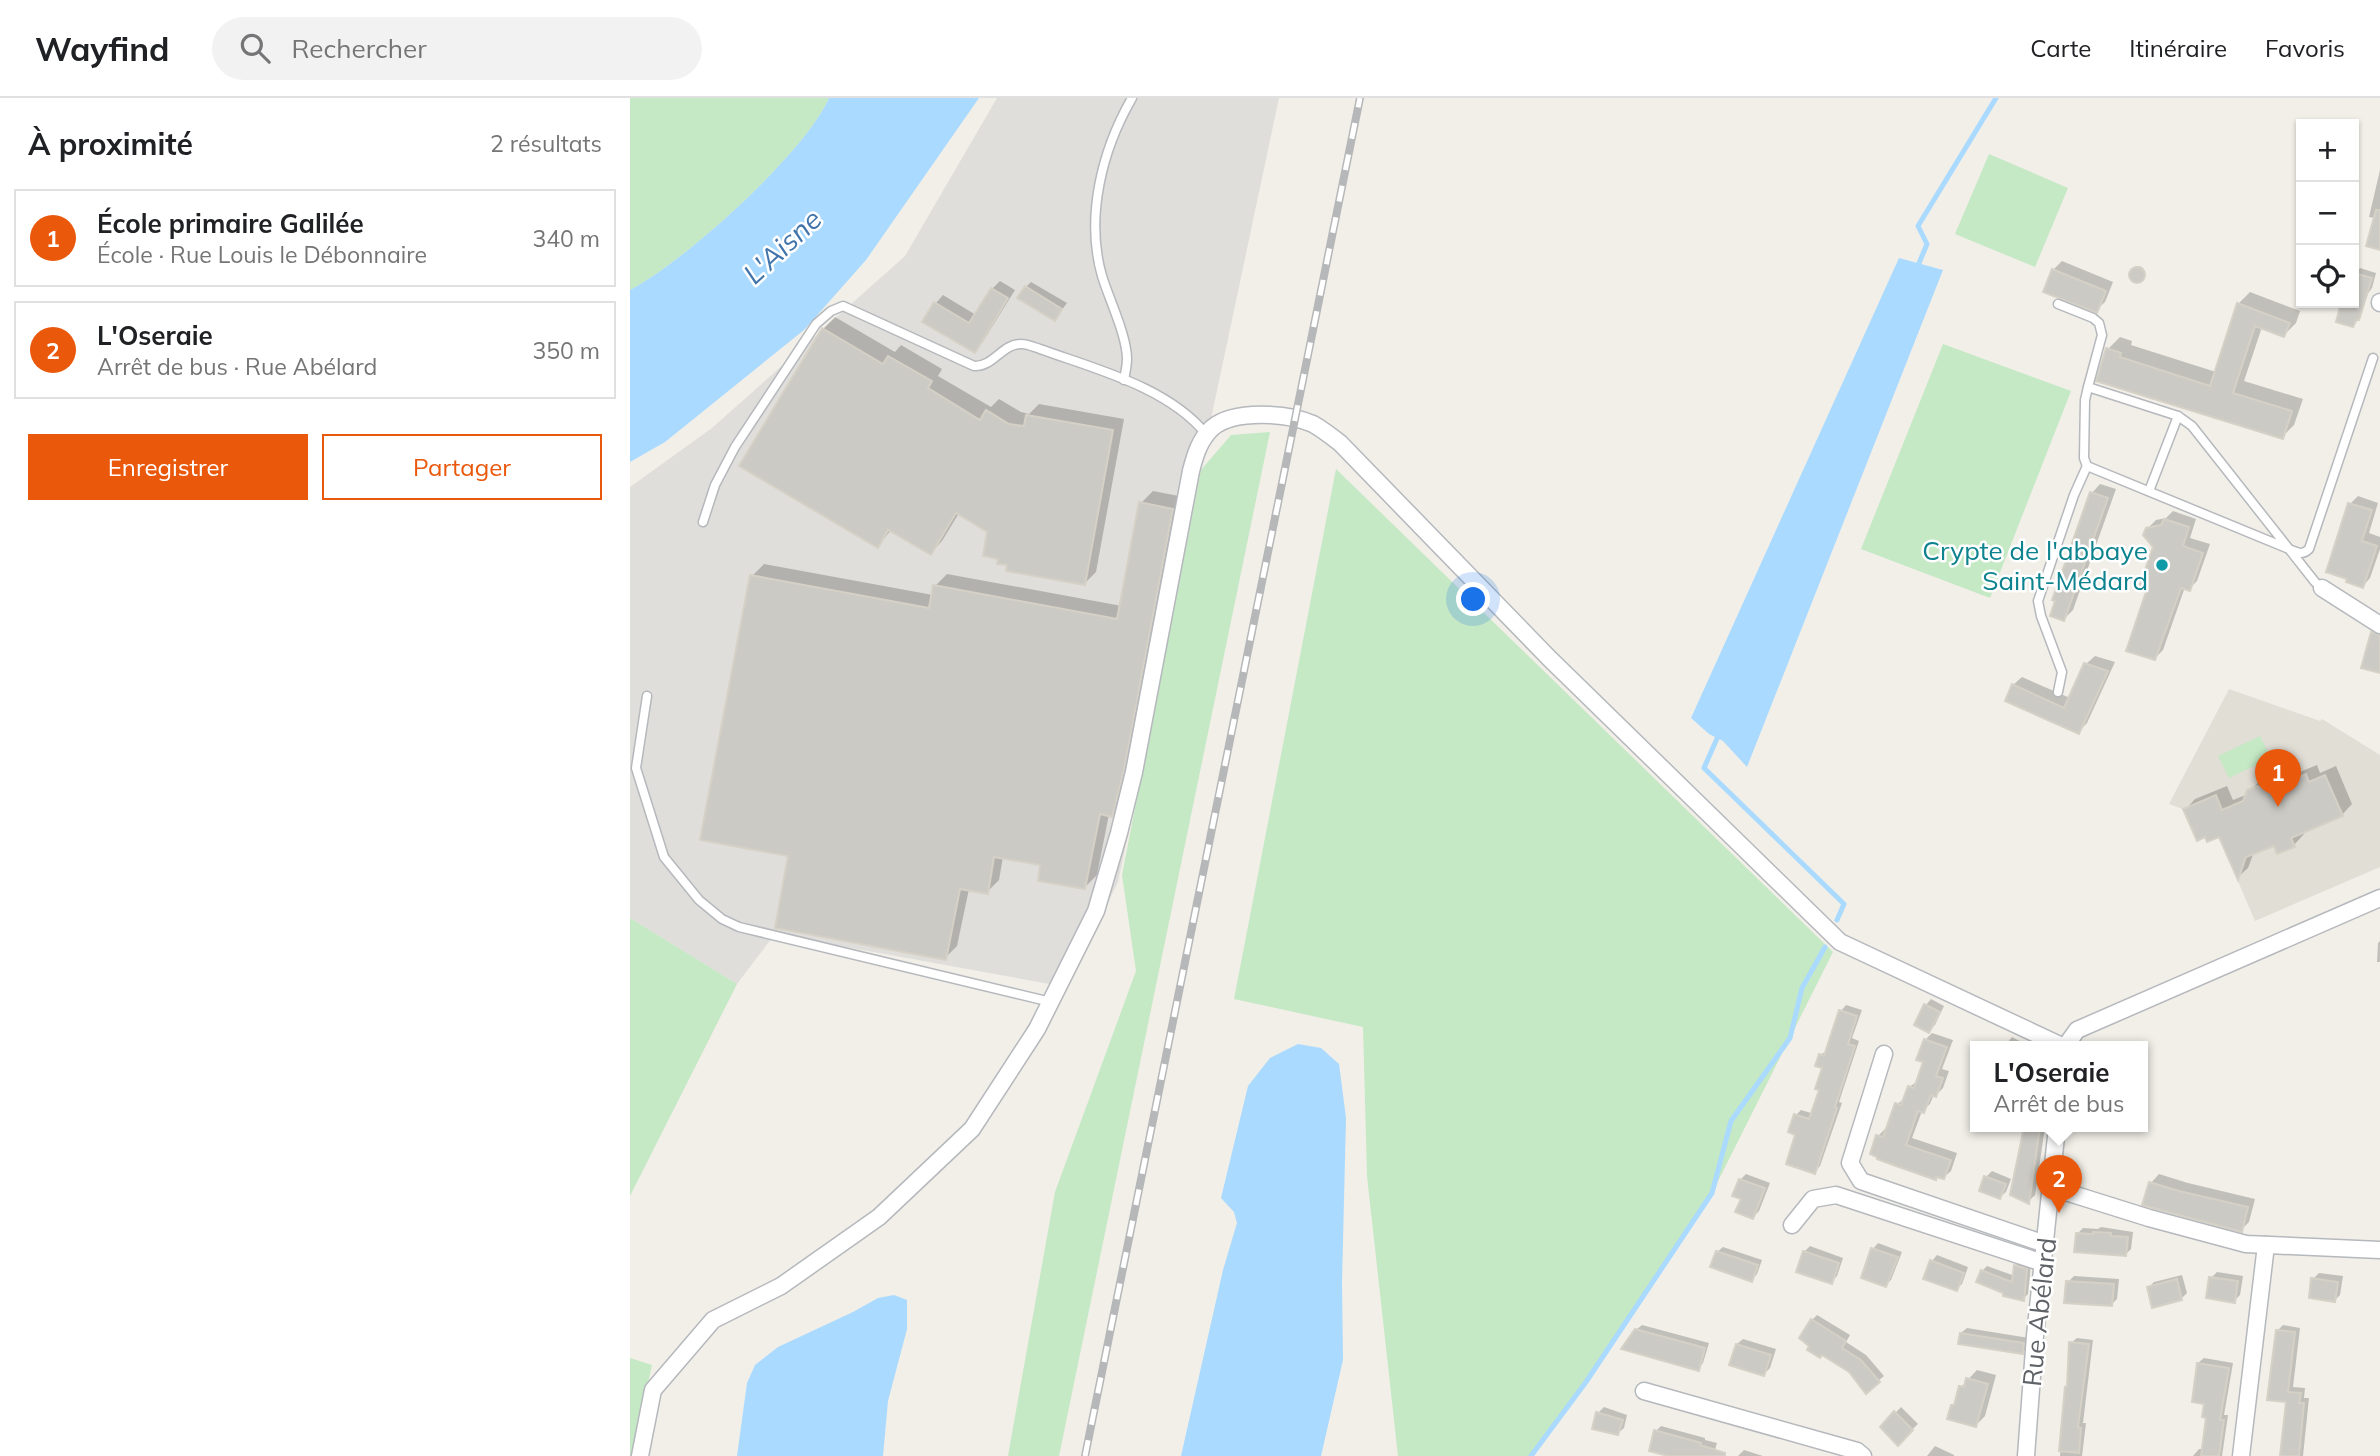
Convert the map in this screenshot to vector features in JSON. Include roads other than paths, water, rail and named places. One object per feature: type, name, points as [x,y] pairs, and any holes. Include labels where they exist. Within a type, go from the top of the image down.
[{"type":"street","points":[[639,1456],[653,1390],[713,1320],[781,1286],[879,1217],[972,1129],[1037,1029],[1096,911],[1134,772],[1191,471],[1206,434],[1215,425],[1228,419],[1264,415],[1299,420],[1322,430],[1340,443],[1570,678],[1840,942],[2052,1041]]},
{"type":"street","points":[[2322,588],[2380,625]]},
{"type":"street","points":[[2069,1041],[2077,1030],[2380,898]]},
{"type":"street","points":[[1884,1054],[1850,1163],[1861,1181],[2045,1244]]},
{"type":"street","name":"Rue Abélard","points":[[2026,1456],[2035,1336],[2057,1132]]},
{"type":"street","points":[[2051,1191],[2067,1192],[2226,1240],[2266,1245],[2380,1250]]},
{"type":"street","points":[[1792,1225],[1813,1199],[1836,1195],[2043,1263]]},
{"type":"street","points":[[2241,1456],[2266,1245]]},
{"type":"street","points":[[1644,1391],[1857,1451],[1863,1456]]},
{"type":"lane","points":[[1124,380],[1127,358],[1101,272],[1094,218],[1098,188],[1108,156],[1123,114],[1132,98]]},
{"type":"lane","points":[[2058,304],[2093,318],[2099,323],[2102,335],[2085,400],[2084,458],[2087,466],[2074,495],[2038,601],[2062,672],[2058,692]]},
{"type":"lane","points":[[703,522],[715,485],[735,447],[816,324],[831,310],[842,306],[974,366],[984,366],[1010,346],[1021,344],[1040,349],[1151,391],[1196,421],[1206,434]]},
{"type":"lane","points":[[2087,466],[2300,554],[2305,553],[2309,549],[2373,358]]},
{"type":"lane","points":[[2088,387],[2178,416],[2192,426],[2322,588]]},
{"type":"lane","points":[[2149,491],[2178,416]]},
{"type":"lane","points":[[647,696],[636,768],[664,857],[699,900],[722,919],[739,927],[1051,1002]]},
{"type":"water","name":"L'Aisne","points":[[829,98],[979,98],[866,260],[804,330],[665,442],[630,462],[630,290],[680,256],[741,204],[795,147],[816,121]]},
{"type":"water","points":[[1899,258],[1943,270],[1747,767],[1723,741],[1709,734],[1691,718]]},
{"type":"water","points":[[1298,1044],[1321,1048],[1339,1064],[1346,1118],[1343,1360],[1321,1456],[1181,1456],[1223,1270],[1237,1223],[1234,1212],[1221,1198],[1248,1086],[1270,1058]]},
{"type":"water","points":[[894,1295],[907,1300],[907,1329],[888,1401],[883,1456],[737,1456],[747,1383],[755,1365],[778,1347],[878,1298]]},
{"type":"waterway","points":[[1917,268],[1927,244],[1918,226],[1996,98]]},
{"type":"waterway","points":[[1719,734],[1704,768],[1844,904],[1837,920]]},
{"type":"waterway","points":[[1531,1456],[1586,1382],[1712,1193],[1731,1121],[1790,1038],[1802,988],[1825,947]]},
{"type":"railway","points":[[1085,1456],[1360,98]]},
{"type":"place","name":"Crypte de l'abbaye Saint-Médard","points":[[2162,565]]},
{"type":"place","name":"École primaire Galilée","points":[[2278,807]]},
{"type":"place","name":"L'Oseraie","points":[[2059,1213]]}]
